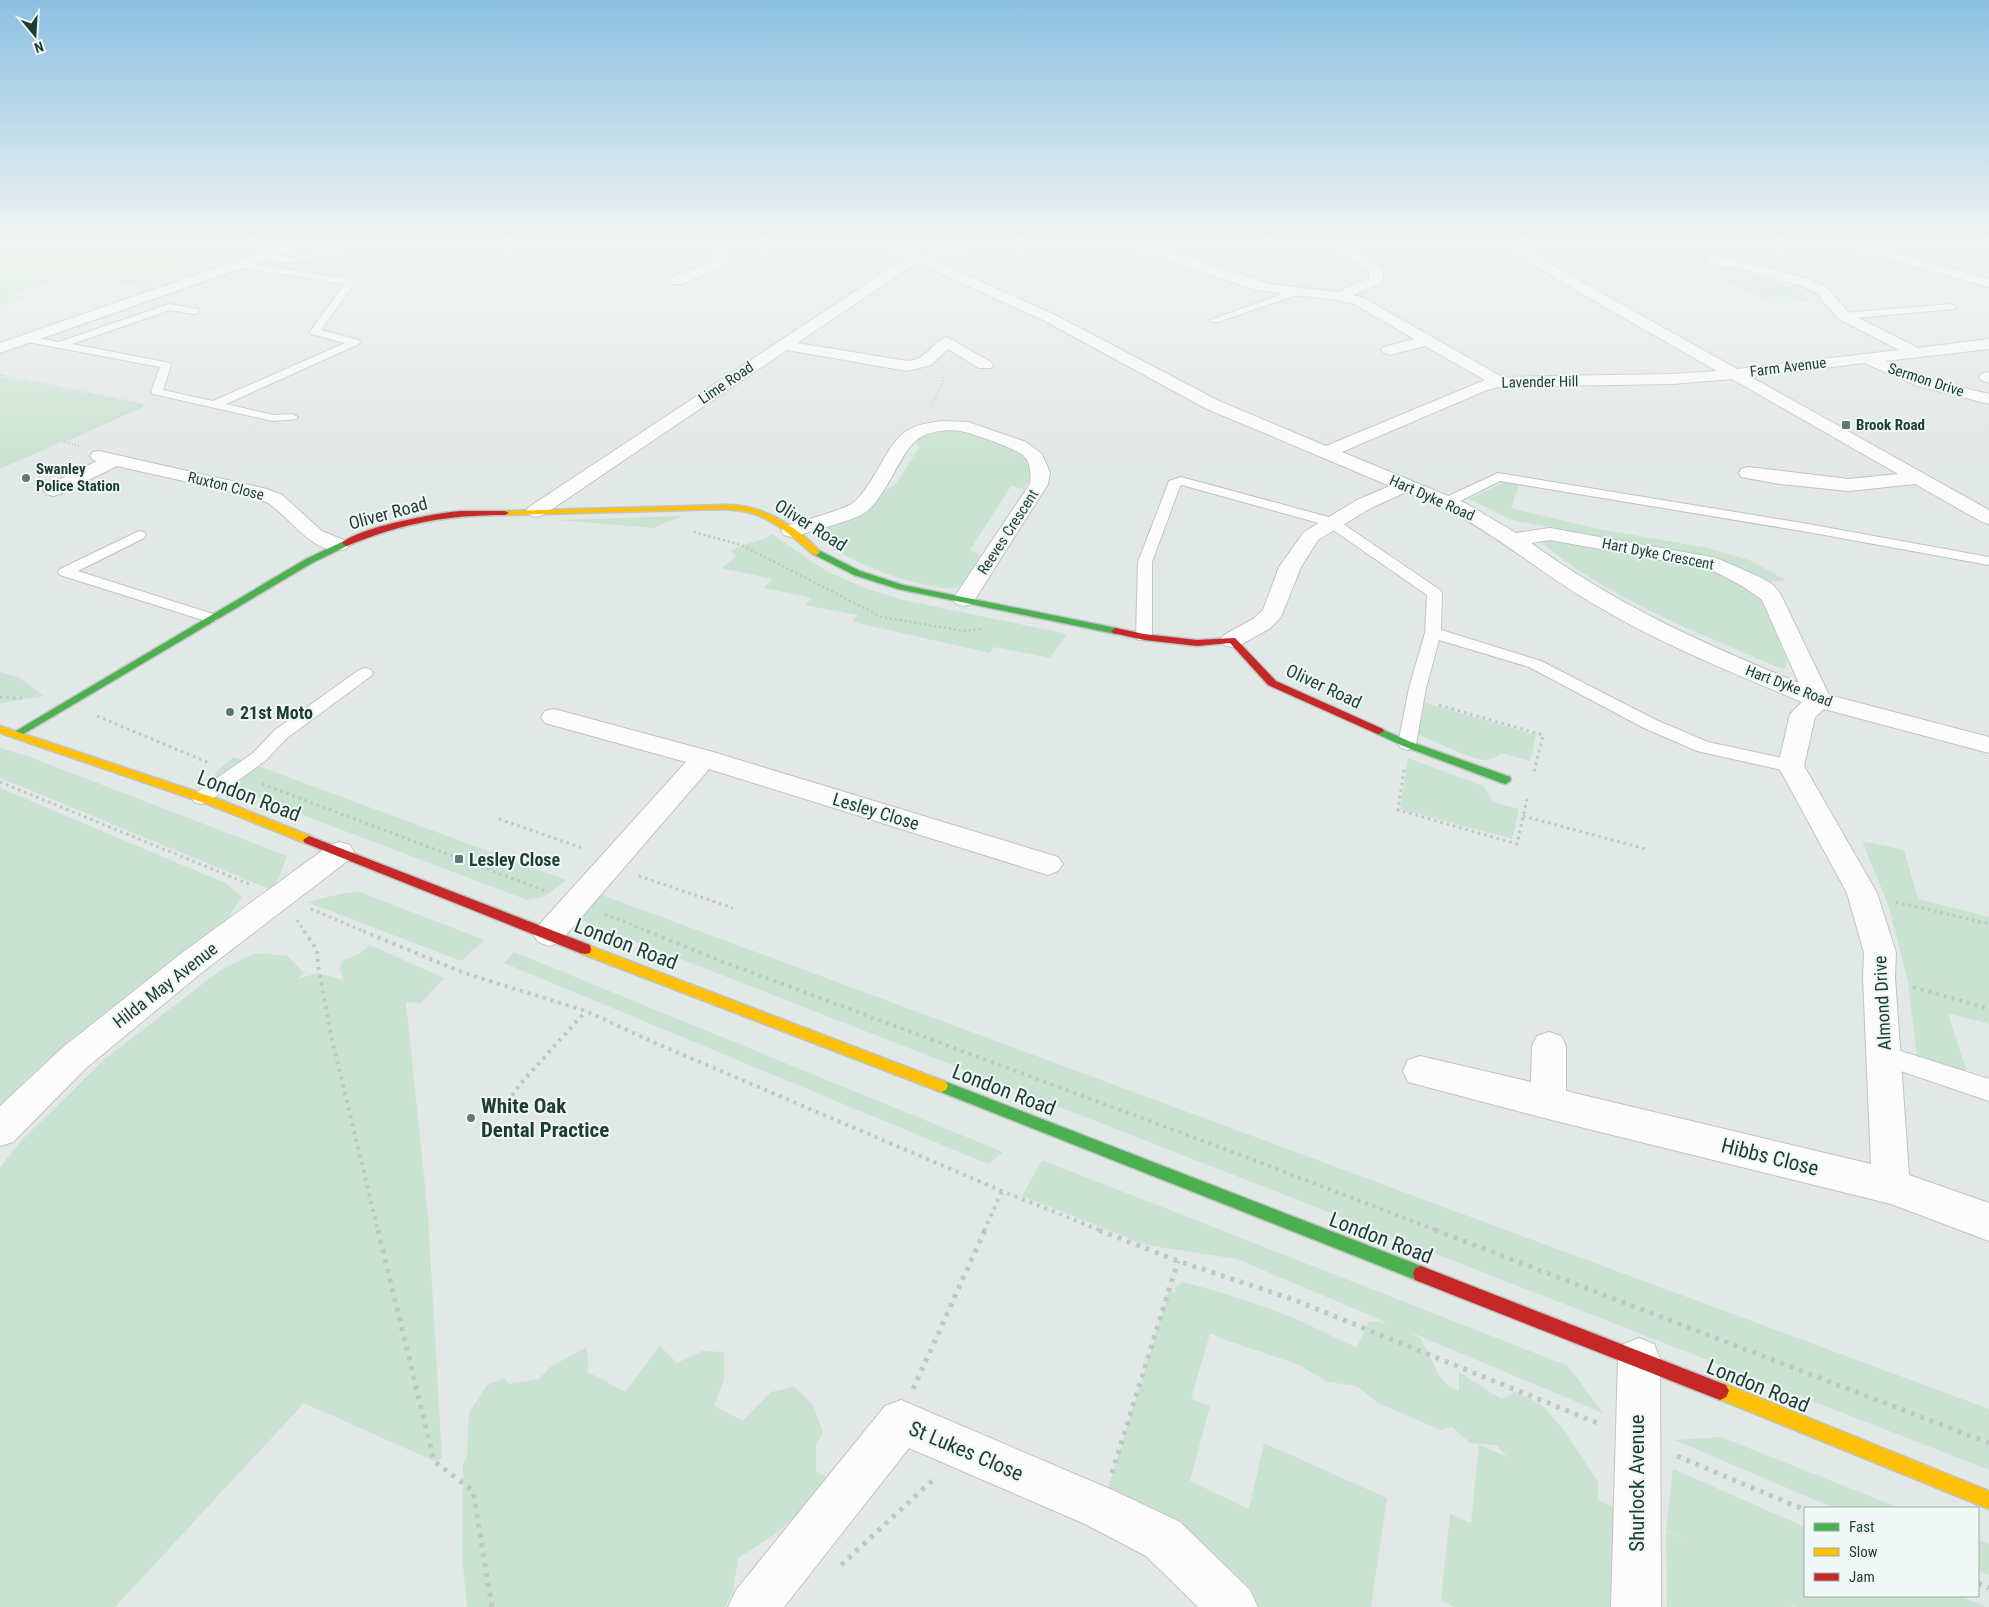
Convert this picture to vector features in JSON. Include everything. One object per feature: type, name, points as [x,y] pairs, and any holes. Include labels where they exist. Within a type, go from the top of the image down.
[{"type":"street","points":[[0,348],[99,314]]},
{"type":"street","name":"Lime Road","points":[[536,511],[830,314]]},
{"type":"street","name":"Hart Dyke Road","points":[[1041,314],[1213,405],[1447,502],[1513,540],[1564,576],[1619,609],[1707,654],[1819,700],[1989,745]]},
{"type":"street","points":[[1380,314],[1499,382]]},
{"type":"street","points":[[1629,314],[1989,518]]},
{"type":"street","points":[[1844,316],[1915,352]]},
{"type":"street","points":[[1389,350],[1426,341]]},
{"type":"street","points":[[782,346],[907,366],[919,366],[947,342],[985,365]]},
{"type":"street","name":"Farm Avenue","points":[[1736,374],[1989,344]]},
{"type":"street","name":"Sermon Drive","points":[[1864,358],[1924,382],[1989,399]]},
{"type":"street","name":"Lavender Hill","points":[[1327,452],[1482,386],[1499,382],[1672,379],[1736,374]]},
{"type":"street","name":"Reeves Crescent","points":[[791,531],[858,509],[873,494],[904,443],[912,434],[924,429],[941,426],[962,426],[1020,446],[1033,454],[1041,473],[1039,484],[964,599]]},
{"type":"street","points":[[53,490],[107,458]]},
{"type":"street","name":"Ruxton Close","points":[[107,458],[260,493],[275,499],[315,535],[339,545]]},
{"type":"street","points":[[1748,473],[1849,485],[1918,478]]},
{"type":"street","points":[[1232,640],[1261,624],[1273,612],[1290,567],[1311,536],[1330,522],[1364,504],[1405,486]]},
{"type":"street","name":"Oliver Road","points":[[16,734],[210,618],[339,545],[369,533],[413,521],[454,514],[724,506],[758,513],[791,531],[818,554],[858,573],[900,587],[1144,636],[1197,644],[1232,640],[1272,683],[1407,744],[1506,780]]},
{"type":"street","name":"Hart Dyke Crescent","points":[[1513,540],[1550,534],[1716,564],[1752,582],[1765,590],[1772,598],[1819,700]]},
{"type":"street","points":[[1791,766],[1803,714],[1819,700]]},
{"type":"street","name":"Lesley Close","points":[[554,717],[704,758],[1048,864]]},
{"type":"street","name":"London Road","points":[[0,729],[201,798],[1639,1360],[1989,1500]]},
{"type":"street","points":[[549,934],[704,758]]},
{"type":"street","name":"Almond Drive","points":[[1791,766],[1862,894],[1880,953],[1879,977],[1891,1186]]},
{"type":"street","name":"Hilda May Avenue","points":[[0,1130],[74,1058],[194,961],[340,852]]},
{"type":"street","points":[[1548,1103],[1549,1046]]},
{"type":"street","name":"Hibbs Close","points":[[1420,1071],[1891,1186],[1989,1222]]},
{"type":"street","name":"Shurlock Avenue","points":[[1636,1607],[1639,1360]]},
{"type":"street","name":"St Lukes Close","points":[[752,1607],[901,1422],[1101,1508],[1163,1540],[1233,1607]]},
{"type":"lane","points":[[62,345],[148,314]]},
{"type":"lane","points":[[214,405],[355,342],[315,332],[328,314]]},
{"type":"lane","points":[[1215,320],[1233,314]]},
{"type":"lane","points":[[1844,316],[1868,314]]},
{"type":"lane","points":[[28,339],[166,365],[157,392],[273,418],[292,417]]},
{"type":"lane","points":[[1447,502],[1498,477],[1808,528],[1934,553],[1989,561]]},
{"type":"lane","points":[[1144,636],[1145,562],[1174,484],[1181,480],[1330,522],[1435,592],[1433,633],[1414,698],[1407,744]]},
{"type":"lane","points":[[139,535],[65,572],[210,618]]},
{"type":"lane","points":[[1433,633],[1535,664],[1650,724],[1704,746],[1791,766]]},
{"type":"lane","points":[[201,798],[233,773],[260,757],[281,734],[365,673]]},
{"type":"lane","points":[[1885,1056],[1989,1090]]},
{"type":"path","points":[[924,363],[944,375],[942,388],[921,422],[924,429]]},
{"type":"path","points":[[0,375],[146,405],[63,442],[109,452],[107,458]]},
{"type":"path","points":[[687,532],[741,545],[882,617],[964,631],[1025,624],[1038,616]]},
{"type":"path","points":[[0,697],[54,700],[66,704],[233,773],[577,903],[721,960],[1238,1154],[1989,1443]]},
{"type":"path","points":[[1414,698],[1542,734],[1534,774]]},
{"type":"path","points":[[1407,744],[1398,810],[1517,844],[1530,792]]},
{"type":"path","points":[[0,782],[464,973],[586,1011],[653,1042],[1002,1191],[1178,1261],[1292,1299],[1637,1438],[1804,1510]]},
{"type":"path","points":[[1523,816],[1646,849]]},
{"type":"path","points":[[499,818],[734,908]]},
{"type":"path","points":[[1862,894],[1989,924]]},
{"type":"path","points":[[281,897],[317,950],[318,966],[331,1035],[434,1461],[472,1491],[492,1607]]},
{"type":"path","points":[[1879,977],[1989,1009]]},
{"type":"path","points":[[498,1115],[521,1083],[586,1011]]},
{"type":"path","points":[[901,1422],[919,1372],[1002,1191]]},
{"type":"path","points":[[1101,1508],[1178,1261]]},
{"type":"path","points":[[838,1568],[966,1450]]},
{"type":"green space","points":[[0,377],[145,405],[0,469]]},
{"type":"green space","points":[[950,429],[1011,446],[1026,457],[1034,473],[1024,489],[1011,486],[970,550],[983,557],[963,584],[951,588],[942,588],[896,577],[853,559],[814,535],[819,528],[873,504],[882,493],[895,485],[919,448],[916,441],[918,438],[931,432]]},
{"type":"green space","points":[[1505,482],[1520,482],[1511,508],[1598,529],[1703,547],[1749,560],[1786,580],[1770,582],[1721,560],[1512,520],[1469,499]]},
{"type":"green space","points":[[679,516],[679,518],[655,528],[559,520]]},
{"type":"green space","points":[[772,534],[826,571],[865,588],[903,600],[1067,634],[1050,658],[994,647],[990,653],[853,622],[857,615],[805,605],[812,598],[764,588],[772,579],[722,568],[736,557],[731,551]]},
{"type":"green space","points":[[1552,539],[1710,569],[1742,583],[1762,600],[1787,660],[1785,669],[1677,624],[1629,600],[1572,566],[1540,542]]},
{"type":"green space","points":[[0,672],[18,677],[44,696],[0,703]]},
{"type":"green space","points":[[1422,702],[1536,735],[1530,761],[1501,753],[1489,760],[1472,757],[1414,732]]},
{"type":"green space","points":[[0,748],[30,757],[287,856],[274,891],[0,778]]},
{"type":"green space","points":[[234,757],[566,880],[545,896],[527,900],[216,782],[215,775],[222,766]]},
{"type":"green space","points":[[1408,758],[1483,786],[1493,802],[1519,809],[1512,839],[1400,809]]},
{"type":"green space","points":[[0,788],[225,883],[242,897],[224,923],[0,1107]]},
{"type":"green space","points":[[1862,841],[1904,850],[1918,899],[1989,917],[1989,1024],[1948,1013],[1967,1073],[1917,1058],[1908,982],[1888,904]]},
{"type":"green space","points":[[360,892],[484,940],[461,961],[307,902],[345,893]]},
{"type":"green space","points":[[594,892],[1989,1409],[1989,1470],[581,920]]},
{"type":"green space","points":[[370,945],[444,978],[421,1003],[406,1002],[428,1215],[442,1458],[434,1461],[304,1403],[115,1607],[0,1607],[0,1167],[22,1140],[106,1058],[222,969],[255,953],[288,956],[304,973],[297,979],[318,973],[343,980],[340,968],[342,961],[359,954]]},
{"type":"green space","points":[[514,952],[1003,1152],[988,1164],[504,963]]},
{"type":"green space","points":[[1042,1160],[1568,1366],[1603,1413],[1410,1332],[1421,1339],[1440,1377],[1447,1385],[1459,1391],[1459,1372],[1501,1399],[1515,1392],[1541,1404],[1563,1429],[1598,1482],[1598,1500],[1618,1509],[1617,1607],[1455,1607],[1441,1600],[1450,1514],[1471,1523],[1479,1444],[1507,1457],[1497,1445],[1470,1443],[1452,1427],[1440,1430],[1378,1403],[1357,1386],[1328,1382],[1299,1365],[1210,1333],[1191,1399],[1210,1406],[1190,1481],[1249,1509],[1264,1443],[1387,1498],[1371,1607],[1236,1607],[1102,1508],[1169,1290],[1176,1293],[1175,1287],[1182,1282],[1222,1293],[1286,1315],[1357,1347],[1369,1321],[1388,1323],[1237,1259],[1146,1245],[1022,1196]]},
{"type":"green space","points":[[660,1346],[677,1363],[702,1351],[724,1352],[724,1380],[714,1406],[743,1421],[771,1392],[794,1387],[813,1405],[823,1432],[816,1445],[816,1471],[830,1479],[799,1513],[774,1535],[738,1558],[733,1592],[725,1607],[467,1607],[462,1555],[463,1464],[467,1456],[469,1413],[487,1385],[504,1378],[509,1384],[539,1379],[550,1367],[587,1347],[588,1372],[625,1392]]},
{"type":"green space","points":[[1721,1437],[1896,1507],[1832,1507],[1675,1440]]},
{"type":"green space","points":[[1673,1469],[1804,1527],[1804,1597],[1962,1597],[1986,1607],[1795,1607],[1789,1604],[1793,1607],[1667,1607],[1666,1532],[1688,1540],[1666,1531]]},
{"type":"green space","points":[[1979,1540],[1989,1544],[1989,1575],[1979,1570]]},
{"type":"traffic: fast","points":[[16,734],[309,561],[346,543]]},
{"type":"traffic: fast","points":[[816,552],[857,573],[901,587],[1116,631]]},
{"type":"traffic: fast","points":[[1379,731],[1407,744],[1506,780]]},
{"type":"traffic: fast","points":[[941,1086],[1421,1274]]},
{"type":"traffic: slow","points":[[505,513],[724,507],[745,509],[760,513],[778,523],[816,552]]},
{"type":"traffic: slow","points":[[0,729],[214,802],[309,840]]},
{"type":"traffic: slow","points":[[585,949],[941,1086]]},
{"type":"traffic: slow","points":[[1720,1391],[1989,1500]]},
{"type":"traffic: jam","points":[[346,543],[386,528],[427,518],[455,514],[505,513]]},
{"type":"traffic: jam","points":[[1116,631],[1144,637],[1197,643],[1232,640],[1272,683],[1379,731]]},
{"type":"traffic: jam","points":[[309,840],[585,949]]},
{"type":"traffic: jam","points":[[1421,1274],[1720,1391]]},
{"type":"place","name":"Brook Road","points":[[1846,425]]},
{"type":"place","name":"Swanley Police Station","points":[[26,478]]},
{"type":"place","name":"21st Moto","points":[[230,712]]},
{"type":"place","name":"Lesley Close","points":[[459,859]]},
{"type":"place","name":"White Oak Dental Practice","points":[[471,1118]]}]
